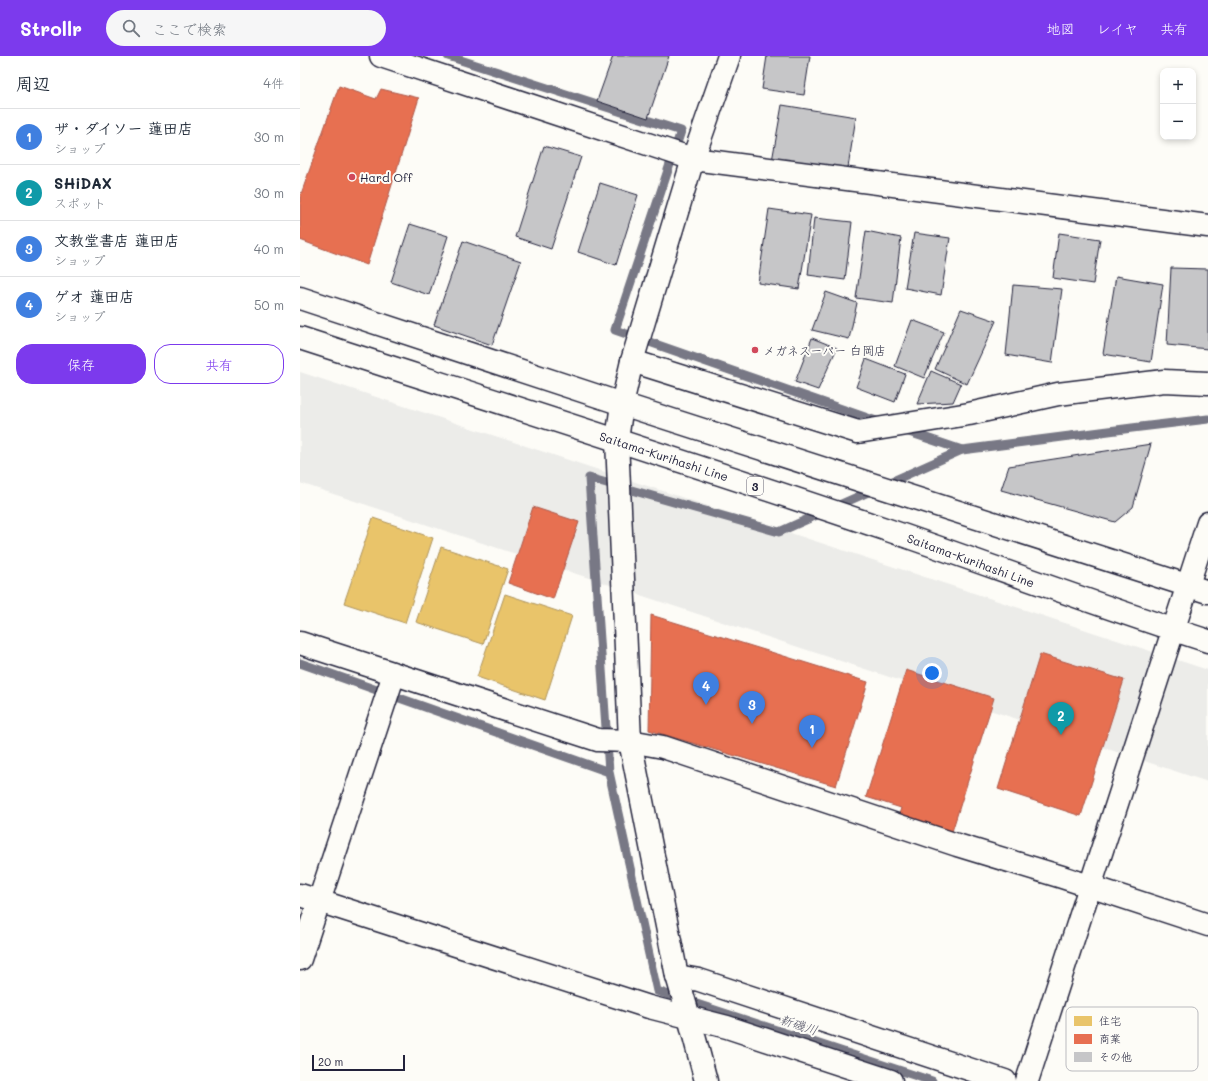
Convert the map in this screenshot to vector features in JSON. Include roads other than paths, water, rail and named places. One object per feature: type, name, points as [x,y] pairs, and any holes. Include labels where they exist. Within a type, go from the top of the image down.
[{"type":"street","points":[[381,56],[693,159],[1208,226]]},
{"type":"street","points":[[706,1081],[690,1017],[677,976],[630,741],[617,440],[622,404],[632,361],[693,159],[729,56]]},
{"type":"street","points":[[300,298],[622,404],[1208,592]]},
{"type":"street","name":"Saitama-Kurihashi Line","points":[[300,338],[617,440],[886,530],[1043,586],[1208,641]]},
{"type":"street","points":[[632,361],[858,432],[969,414],[1058,394],[1164,380],[1208,383]]},
{"type":"street","points":[[1027,1081],[1208,523]]},
{"type":"street","points":[[300,643],[598,740],[630,741],[663,747],[958,845],[1062,876],[1090,887],[1208,925]]},
{"type":"street","points":[[300,959],[310,898],[394,674]]},
{"type":"street","points":[[310,898],[649,1007],[727,1027],[890,1081]]},
{"type":"street","points":[[677,976],[699,980],[1005,1081]]},
{"type":"waterway","points":[[448,56],[681,131],[615,330],[882,423]]},
{"type":"waterway","points":[[609,772],[589,478],[779,532],[962,450],[1208,419]]},
{"type":"waterway","points":[[903,430],[962,450]]},
{"type":"waterway","name":"新磯川","points":[[300,663],[609,772],[657,991],[932,1081]]},
{"type":"place","name":"Hard Off","points":[[352,177]]},
{"type":"place","name":"メガネスーパー 白岡店","points":[[755,350]]},
{"type":"place","name":"ゲオ 蓮田店","points":[[706,705]]},
{"type":"place","name":"文教堂書店 蓮田店","points":[[752,724]]},
{"type":"place","name":"SHiDAX","points":[[1061,735]]},
{"type":"place","name":"ザ・ダイソー 蓮田店","points":[[812,748]]}]
